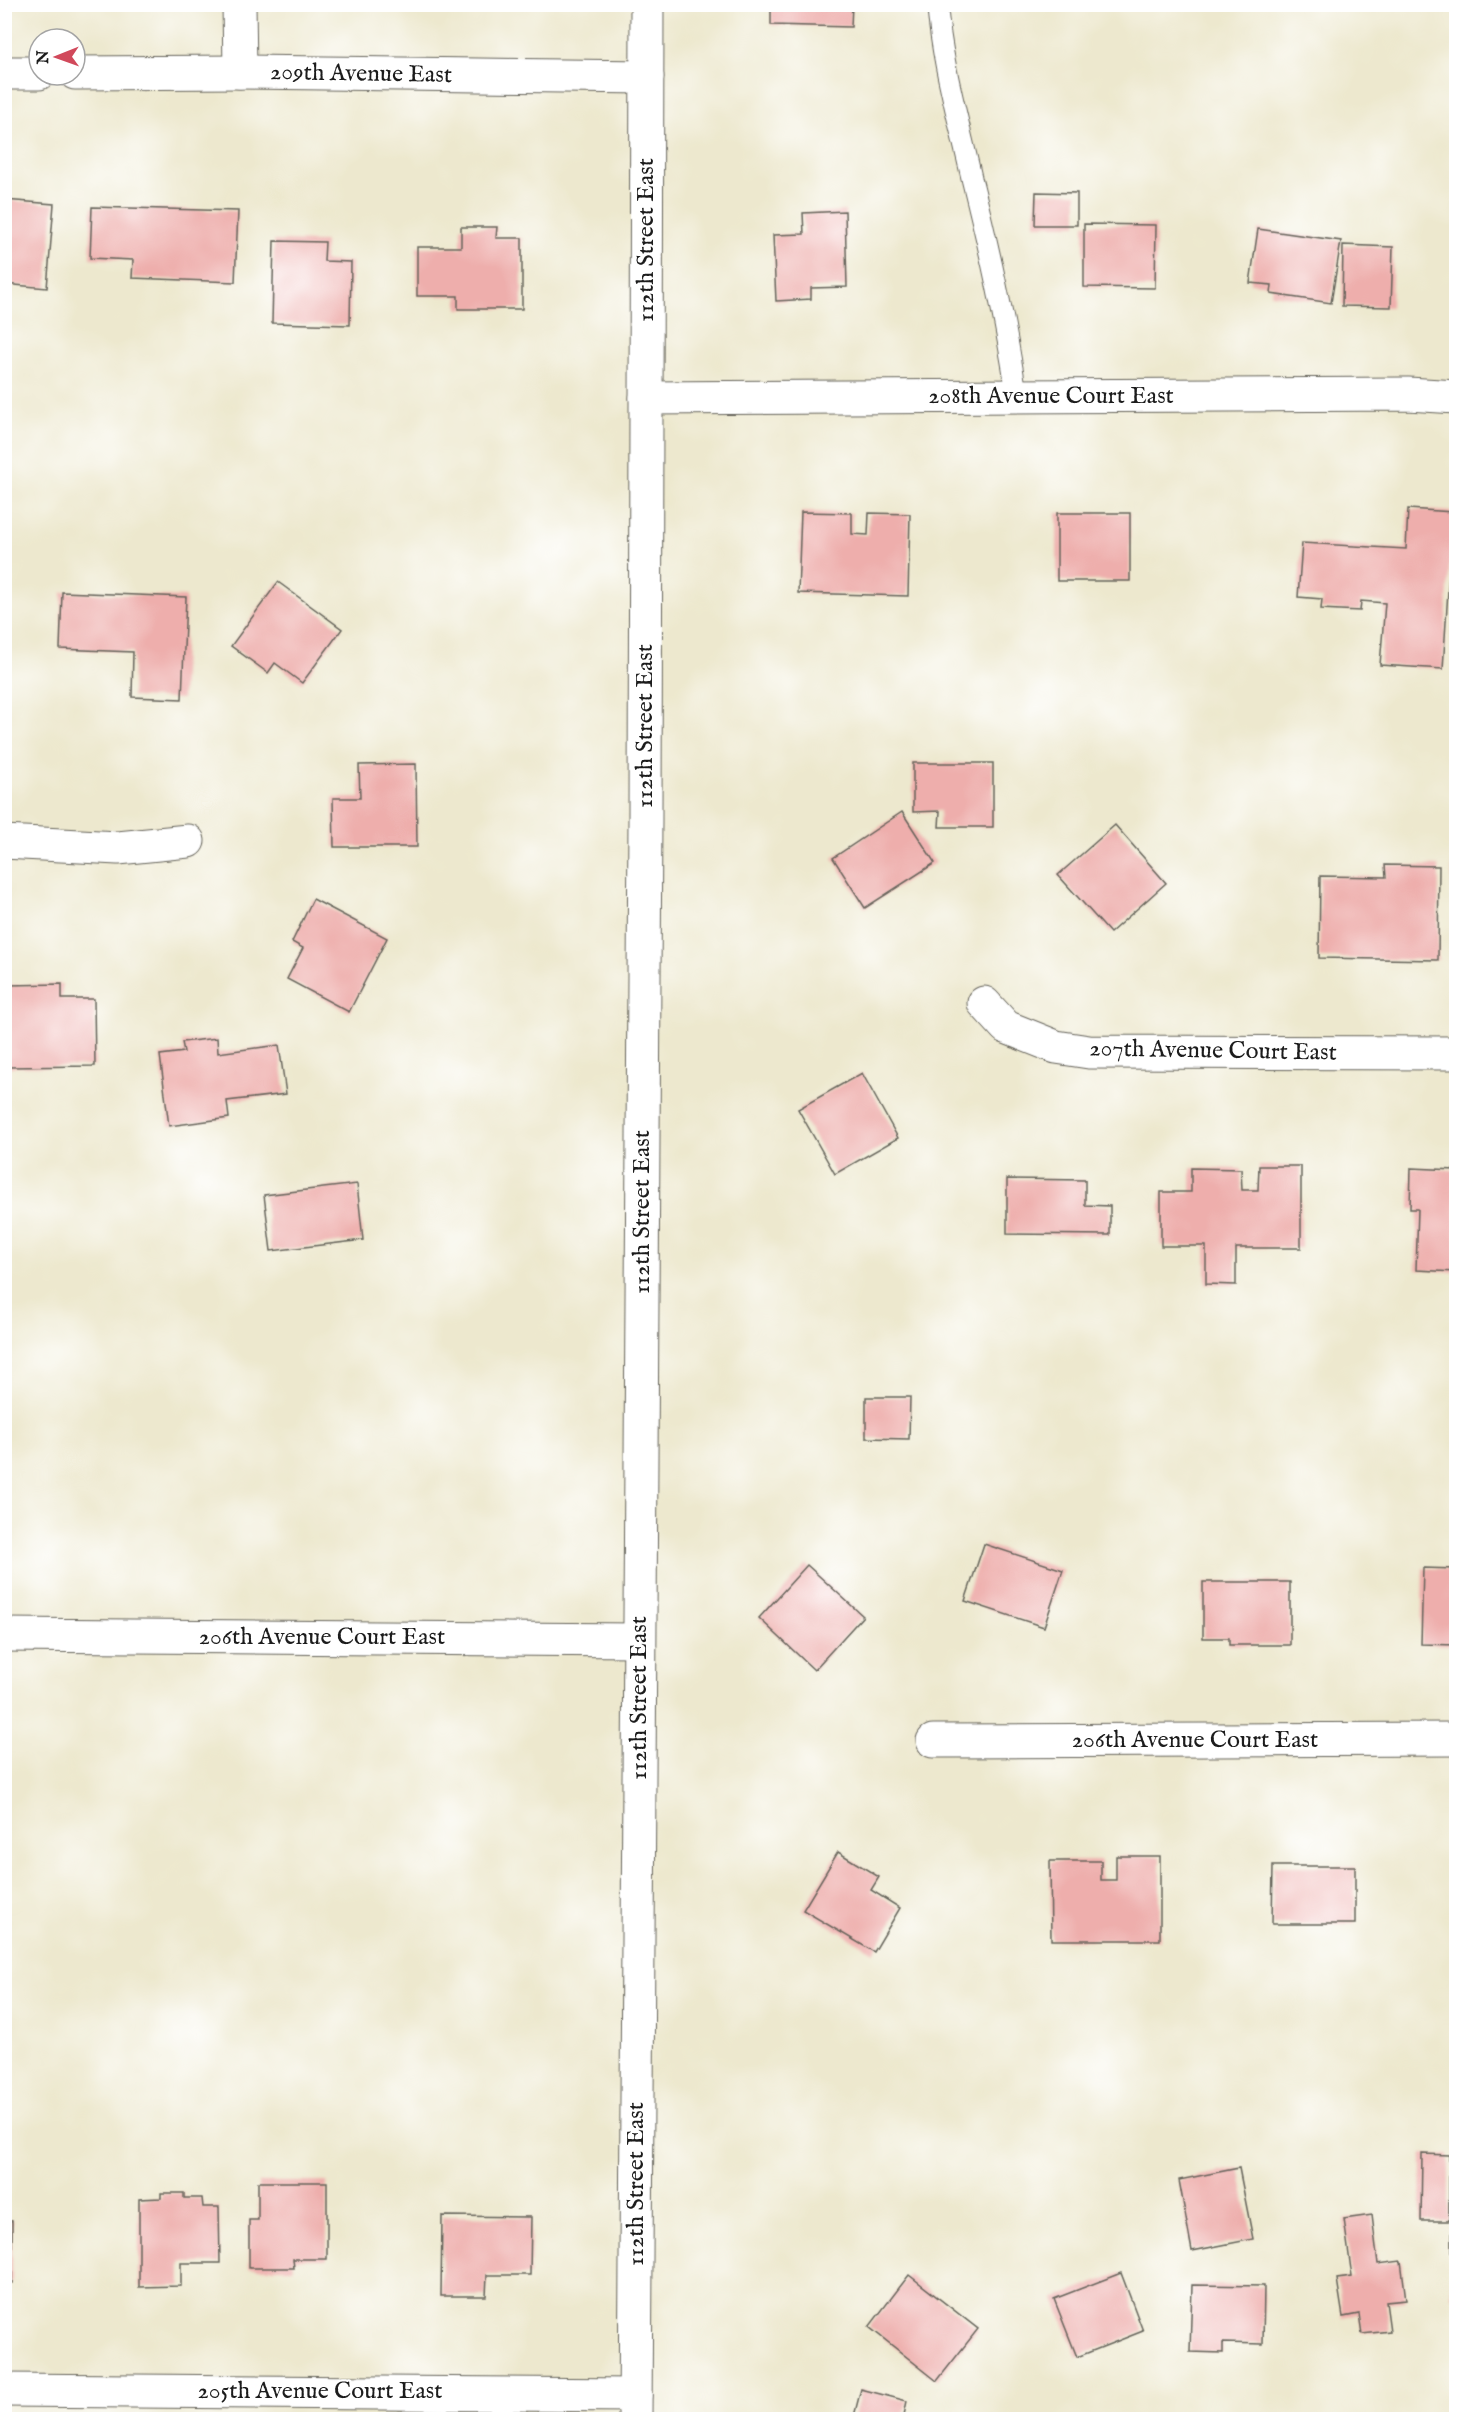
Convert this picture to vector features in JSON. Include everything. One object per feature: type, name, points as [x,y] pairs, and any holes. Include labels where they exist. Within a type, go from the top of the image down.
[{"type":"street","points":[[239,4],[240,72]]},
{"type":"street","name":"112th Street East","points":[[635,2407],[647,4]]},
{"type":"street","name":"209th Avenue East","points":[[87,73],[240,72],[647,78]]},
{"type":"street","points":[[4,73],[27,73]]},
{"type":"street","name":"208th Avenue Court East","points":[[646,398],[1408,394],[1456,397]]},
{"type":"street","points":[[4,842],[118,848],[188,841]]},
{"type":"street","name":"207th Avenue Court East","points":[[984,1003],[1006,1027],[1056,1047],[1089,1052],[1456,1053]]},
{"type":"street","name":"206th Avenue Court East","points":[[4,1635],[639,1640]]},
{"type":"street","name":"206th Avenue Court East","points":[[933,1741],[1456,1739]]},
{"type":"street","name":"205th Avenue Court East","points":[[4,2390],[635,2407]]},
{"type":"lane","points":[[938,4],[940,38],[948,83],[1005,323],[1017,396]]},
{"type":"building","points":[[771,4],[852,4],[851,27],[771,25]]},
{"type":"building","points":[[1036,192],[1077,193],[1077,225],[1035,225]]},
{"type":"building","points":[[4,200],[54,204],[47,288],[4,284]]},
{"type":"building","points":[[92,207],[238,211],[235,282],[132,278],[133,260],[90,258]]},
{"type":"building","points":[[845,211],[847,287],[811,288],[811,299],[776,301],[773,235],[804,234],[803,213]]},
{"type":"building","points":[[1084,224],[1156,225],[1155,288],[1084,287]]},
{"type":"building","points":[[461,227],[497,227],[496,238],[522,238],[522,309],[458,309],[458,296],[417,296],[417,247],[461,247]]},
{"type":"building","points":[[1258,229],[1341,241],[1331,303],[1271,294],[1272,285],[1250,283]]},
{"type":"building","points":[[274,241],[325,242],[324,261],[351,262],[350,325],[272,323]]},
{"type":"building","points":[[1343,245],[1393,247],[1391,307],[1342,306]]},
{"type":"building","points":[[1408,509],[1453,512],[1443,669],[1380,665],[1385,603],[1361,601],[1360,611],[1321,609],[1322,599],[1298,597],[1302,543],[1406,549]]},
{"type":"building","points":[[801,512],[852,513],[852,534],[868,535],[869,513],[910,514],[908,596],[798,593]]},
{"type":"building","points":[[1057,513],[1130,513],[1130,581],[1057,581]]},
{"type":"building","points":[[278,582],[342,629],[302,683],[275,663],[268,673],[231,646]]},
{"type":"building","points":[[62,592],[186,597],[182,699],[132,697],[133,652],[60,649]]},
{"type":"building","points":[[913,763],[993,763],[993,827],[939,827],[940,811],[913,812]]},
{"type":"building","points":[[416,764],[417,847],[334,847],[333,798],[360,798],[359,765]]},
{"type":"building","points":[[902,812],[935,863],[865,908],[833,858]]},
{"type":"building","points":[[1115,825],[1166,883],[1110,933],[1058,875]]},
{"type":"building","points":[[1452,826],[1456,826],[1456,900],[1452,900]]},
{"type":"building","points":[[1385,865],[1439,866],[1438,960],[1319,958],[1320,876],[1386,877]]},
{"type":"building","points":[[313,899],[387,938],[349,1012],[287,979],[303,948],[292,942]]},
{"type":"building","points":[[62,984],[62,999],[94,999],[95,1066],[8,1067],[8,985]]},
{"type":"building","points":[[217,1038],[218,1053],[279,1045],[286,1094],[227,1101],[229,1118],[169,1126],[160,1055],[184,1052],[182,1042]]},
{"type":"building","points":[[862,1073],[898,1138],[835,1174],[798,1109]]},
{"type":"building","points":[[1259,1166],[1301,1166],[1301,1248],[1236,1248],[1236,1285],[1206,1284],[1206,1246],[1161,1246],[1161,1192],[1191,1192],[1191,1168],[1241,1169],[1242,1190],[1258,1190]]},
{"type":"building","points":[[1411,1168],[1456,1170],[1456,1272],[1416,1270],[1418,1209],[1410,1209]]},
{"type":"building","points":[[1007,1179],[1085,1180],[1085,1205],[1110,1206],[1110,1235],[1007,1234]]},
{"type":"building","points":[[357,1184],[363,1240],[271,1251],[264,1195]]},
{"type":"building","points":[[866,1397],[910,1397],[909,1439],[866,1438]]},
{"type":"building","points":[[984,1544],[1063,1570],[1044,1627],[965,1601]]},
{"type":"building","points":[[807,1565],[863,1616],[814,1670],[759,1618]]},
{"type":"building","points":[[1423,1568],[1456,1569],[1456,1645],[1421,1644]]},
{"type":"building","points":[[1203,1582],[1290,1582],[1290,1645],[1229,1645],[1229,1638],[1203,1638]]},
{"type":"building","points":[[838,1852],[879,1877],[871,1890],[900,1908],[874,1952],[803,1910]]},
{"type":"building","points":[[1116,1856],[1160,1856],[1160,1940],[1051,1940],[1050,1861],[1101,1861],[1101,1880],[1116,1880]]},
{"type":"building","points":[[1273,1866],[1355,1866],[1355,1924],[1272,1924]]},
{"type":"building","points":[[1422,2154],[1449,2155],[1449,2221],[1421,2221]]},
{"type":"building","points":[[1239,2168],[1253,2239],[1192,2251],[1179,2180]]},
{"type":"building","points":[[258,2182],[327,2182],[327,2259],[293,2259],[294,2268],[249,2268],[249,2220],[258,2220]]},
{"type":"building","points":[[161,2193],[184,2193],[184,2198],[202,2198],[203,2207],[219,2207],[220,2263],[181,2263],[181,2286],[139,2287],[139,2199],[161,2198]]},
{"type":"building","points":[[1372,2215],[1378,2264],[1401,2261],[1406,2300],[1386,2302],[1390,2331],[1362,2334],[1359,2314],[1343,2317],[1337,2279],[1352,2277],[1344,2219]]},
{"type":"building","points":[[442,2216],[531,2217],[530,2275],[487,2275],[486,2296],[441,2296]]},
{"type":"building","points":[[1452,2219],[1456,2219],[1456,2296],[1452,2296]]},
{"type":"building","points":[[4,2220],[12,2221],[12,2283],[4,2283]]},
{"type":"building","points":[[1121,2273],[1143,2331],[1077,2357],[1054,2299]]},
{"type":"building","points":[[909,2275],[978,2329],[937,2381],[869,2327]]},
{"type":"building","points":[[1192,2285],[1264,2286],[1263,2344],[1223,2343],[1223,2353],[1190,2352]]},
{"type":"building","points":[[861,2389],[907,2401],[903,2420],[853,2420]]}]
